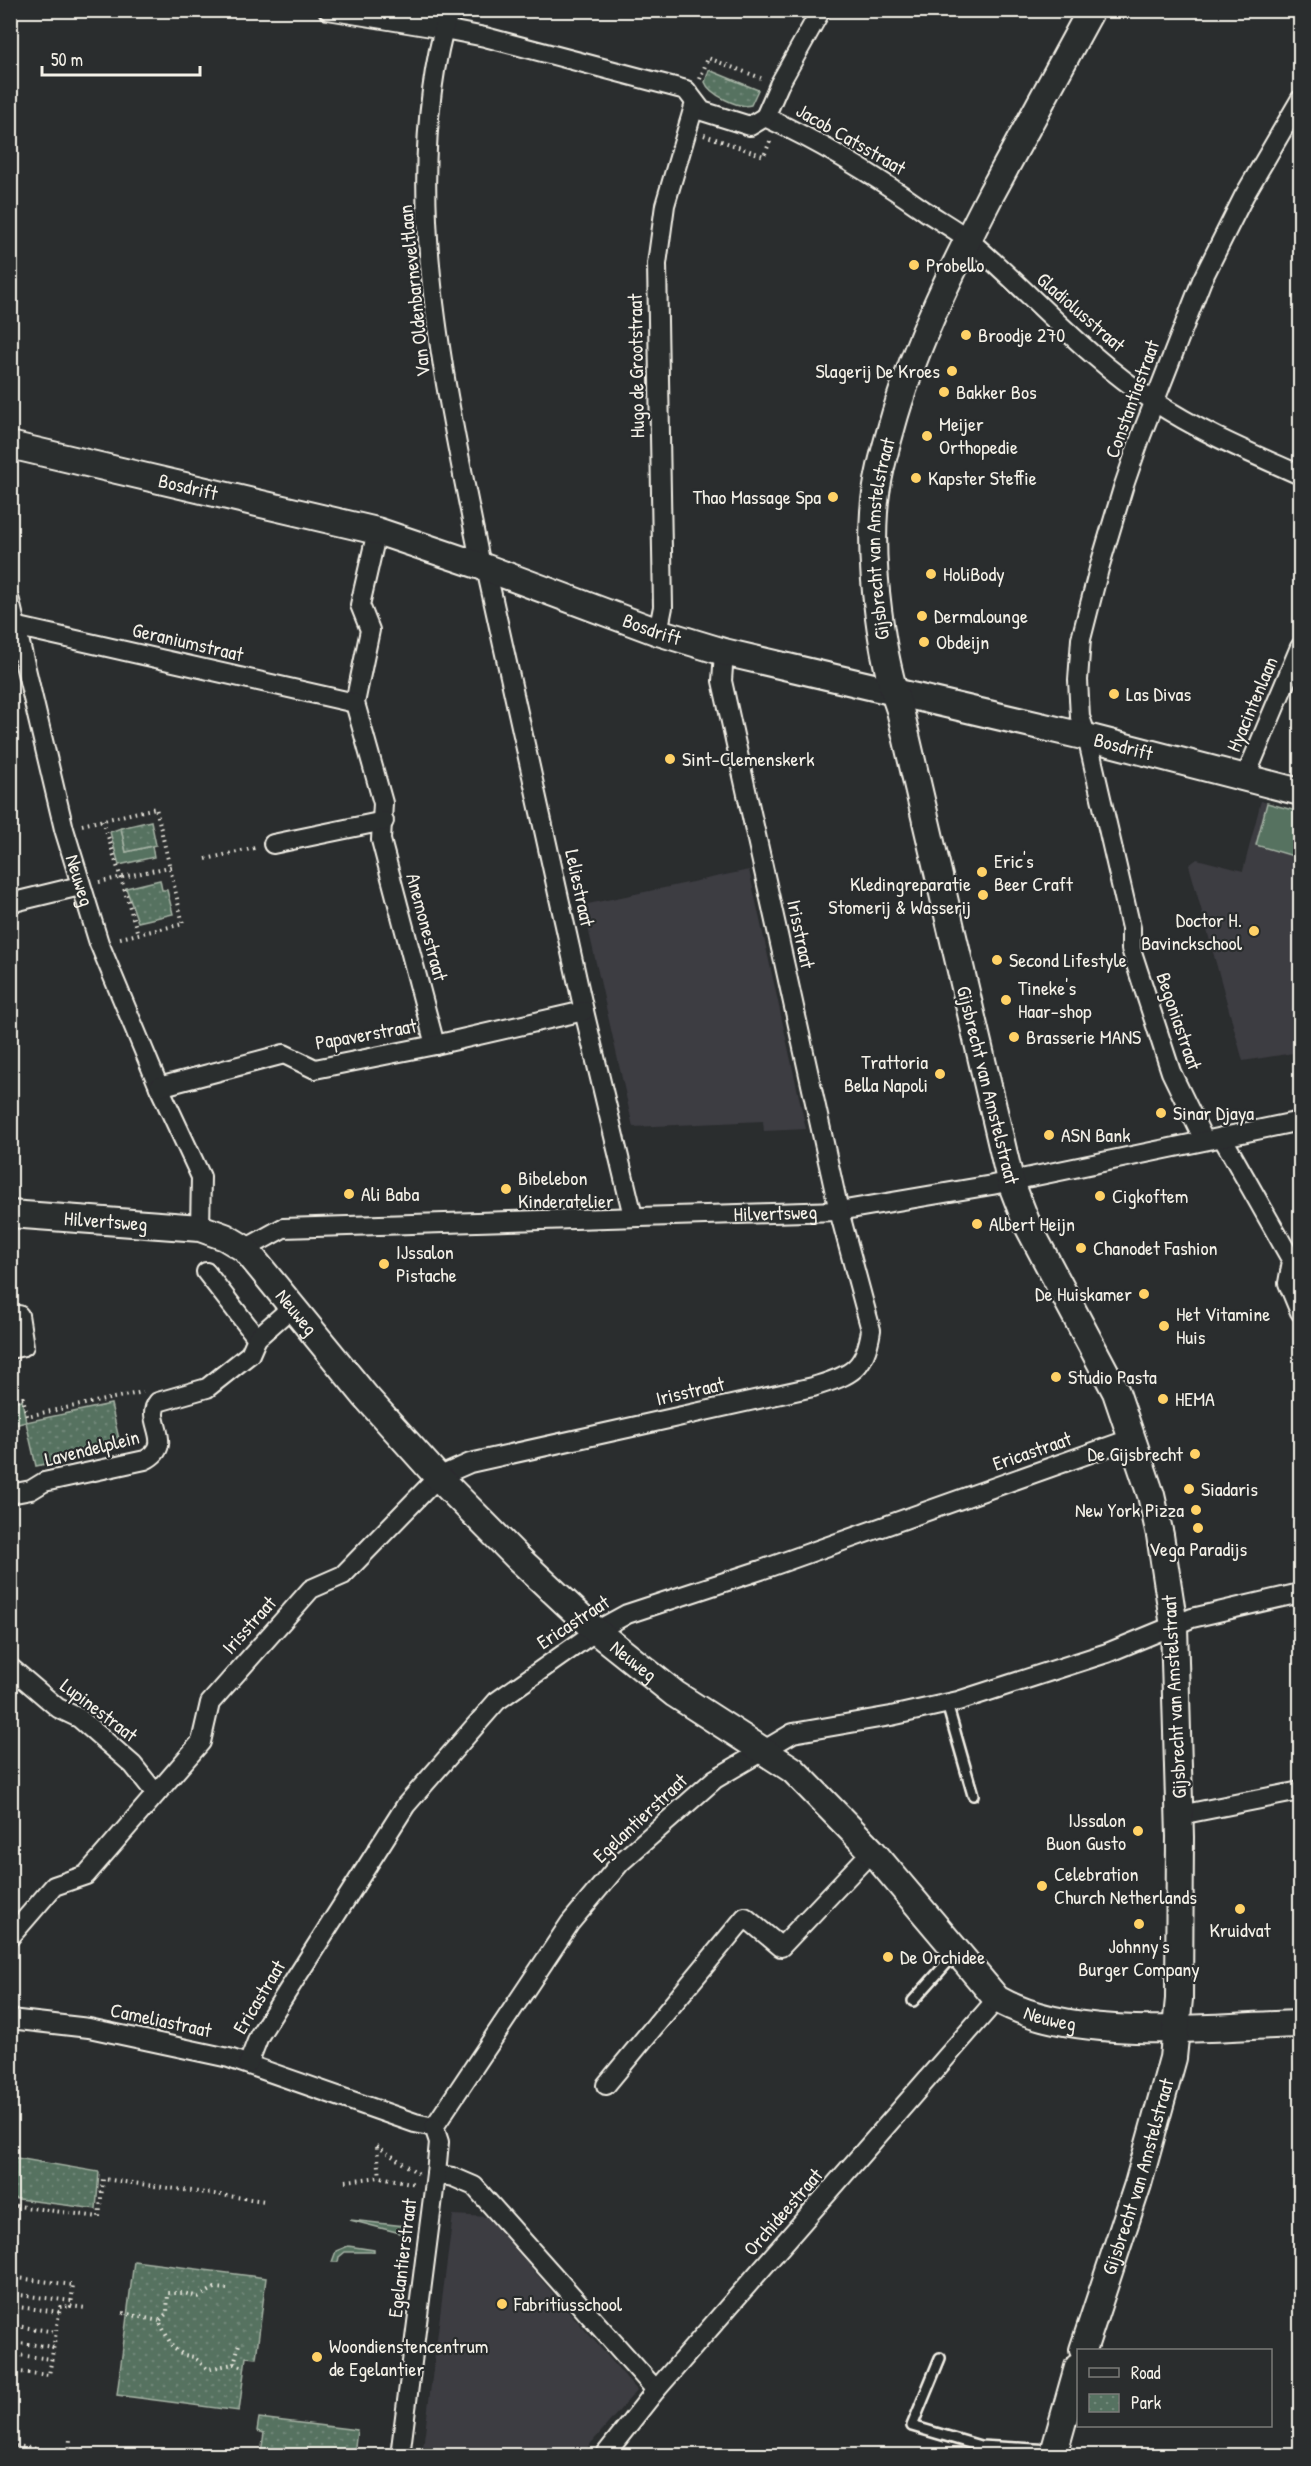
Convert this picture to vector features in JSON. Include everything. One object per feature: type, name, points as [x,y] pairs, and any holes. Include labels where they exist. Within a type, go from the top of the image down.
[{"type":"street","name":"Jacob Catsstraat","points":[[328,10],[444,29],[664,83],[686,90],[702,111],[750,126],[765,117],[852,162],[968,239]]},
{"type":"street","name":"Van Oldenbarneveltlaan","points":[[449,10],[435,62],[426,193],[432,279],[448,401],[484,567]]},
{"type":"street","points":[[765,117],[779,85],[820,10]]},
{"type":"street","name":"Gijsbrecht van Amstelstraat","points":[[1083,2349],[1155,2127],[1172,2066],[1177,2028],[1180,1815],[1174,1626],[1160,1535],[1151,1495],[1133,1438],[1116,1392],[1032,1234],[1010,1180],[900,710],[888,673],[874,563],[874,512],[881,463],[902,392],[928,323],[968,239],[1091,10]]},
{"type":"street","name":"Constantiastraat","points":[[1087,737],[1080,717],[1078,680],[1083,627],[1123,488],[1189,311],[1216,250],[1244,196],[1300,100]]},
{"type":"street","name":"Hugo de Grootstraat","points":[[658,632],[663,607],[657,264],[665,205],[693,101]]},
{"type":"street","name":"Gladiolusstraat","points":[[968,239],[1076,343],[1154,402],[1229,444],[1300,475]]},
{"type":"street","name":"Bosdrift","points":[[10,445],[377,531],[484,567],[658,632],[724,652],[1087,737],[1300,792]]},
{"type":"street","name":"Anemonestraat","points":[[377,531],[360,605],[370,630],[356,703],[383,803],[384,821],[381,840],[435,1045]]},
{"type":"street","name":"Leliestraat","points":[[484,567],[584,1011],[633,1216]]},
{"type":"street","name":"Neuweg","points":[[10,601],[13,626],[80,886],[99,943],[159,1087],[201,1176],[200,1228],[225,1237],[245,1249],[366,1397],[438,1477],[518,1558],[596,1631],[675,1694],[793,1770],[872,1851],[997,1999],[1017,2010],[1108,2027],[1177,2028],[1300,2024]]},
{"type":"street","name":"Geraniumstraat","points":[[13,626],[356,703]]},
{"type":"street","name":"Hyacintenlaan","points":[[1245,778],[1300,647]]},
{"type":"street","name":"Irisstraat","points":[[10,1937],[54,1886],[86,1875],[201,1742],[210,1703],[311,1589],[343,1575],[438,1477],[470,1463],[813,1387],[843,1377],[862,1361],[868,1350],[871,1330],[839,1211],[722,681],[724,652]]},
{"type":"street","name":"Begoniastraat","points":[[1087,737],[1131,928],[1131,949],[1171,1072],[1292,1261],[1288,1283],[1300,1312]]},
{"type":"street","points":[[273,844],[384,821]]},
{"type":"street","points":[[10,903],[80,886]]},
{"type":"street","name":"Papaverstraat","points":[[159,1087],[284,1054],[315,1069],[435,1045],[584,1011]]},
{"type":"street","name":"Hilvertsweg","points":[[245,1249],[283,1227],[839,1211],[1010,1180],[1300,1121]]},
{"type":"street","name":"Hilvertsweg","points":[[10,1214],[200,1228]]},
{"type":"street","points":[[206,1272],[257,1338],[292,1307]]},
{"type":"street","points":[[10,1349],[24,1346],[19,1315]]},
{"type":"street","name":"Lavendelplein","points":[[10,1494],[31,1490],[44,1482],[145,1460],[155,1455],[159,1448],[159,1440],[154,1406],[158,1402],[207,1388],[250,1354],[257,1338]]},
{"type":"street","name":"Ericastraat","points":[[248,2064],[258,2036],[406,1805],[496,1701],[596,1631],[627,1614],[761,1570],[1133,1438]]},
{"type":"street","name":"Egelantierstraat","points":[[400,2456],[428,2174],[439,2142],[434,2127],[570,1923],[621,1862],[716,1779],[793,1733],[947,1704],[1029,1680],[1116,1649],[1192,1618],[1300,1593]]},
{"type":"street","name":"Lupinestraat","points":[[10,1667],[58,1708],[79,1718],[115,1749],[133,1765],[156,1794]]},
{"type":"street","points":[[1180,1815],[1300,1791]]},
{"type":"street","points":[[606,2085],[745,1917],[781,1947],[872,1851]]},
{"type":"street","name":"Orchideestraat","points":[[604,2456],[656,2390],[997,1999]]},
{"type":"street","name":"Cameliastraat","points":[[10,2019],[89,2028],[160,2042],[248,2064],[415,2123],[434,2127]]},
{"type":"street","points":[[428,2174],[453,2177],[474,2187],[656,2390]]},
{"type":"street","points":[[1054,2453],[1077,2371]]},
{"type":"lane","points":[[947,1704],[973,1795]]},
{"type":"lane","points":[[912,2001],[957,1951]]},
{"type":"lane","points":[[940,2358],[912,2426],[980,2446],[1054,2453]]},
{"type":"path","points":[[693,101],[708,58],[779,85]]},
{"type":"path","points":[[64,829],[156,808],[183,924],[99,943]]},
{"type":"path","points":[[103,820],[138,934]]},
{"type":"path","points":[[206,859],[273,844]]},
{"type":"path","points":[[80,886],[171,866]]},
{"type":"path","points":[[10,1401],[23,1398],[27,1416],[144,1392]]},
{"type":"path","points":[[380,2177],[377,2146],[428,2174]]},
{"type":"path","points":[[346,2181],[380,2177],[417,2184]]},
{"type":"path","points":[[10,2205],[99,2217],[103,2179],[265,2202]]},
{"type":"path","points":[[10,2277],[73,2285],[72,2304]]},
{"type":"path","points":[[159,2321],[166,2313],[168,2293],[198,2296],[215,2288],[227,2289]]},
{"type":"path","points":[[10,2294],[86,2308]]},
{"type":"path","points":[[10,2371],[49,2375],[60,2307],[72,2304]]},
{"type":"path","points":[[10,2306],[59,2312]]},
{"type":"path","points":[[123,2313],[159,2321]]},
{"type":"path","points":[[159,2321],[173,2348],[184,2355],[194,2357],[207,2369],[234,2364],[245,2367]]},
{"type":"path","points":[[10,2325],[56,2332]]},
{"type":"path","points":[[10,2342],[54,2347]]},
{"type":"path","points":[[234,2364],[238,2344]]},
{"type":"path","points":[[10,2354],[51,2359]]},
{"type":"path","points":[[10,2445],[69,2454],[70,2439]]},
{"type":"shaded area","name":"Doctor H. Bavinckschool","points":[[1261,801],[1300,812],[1300,1052],[1243,1061],[1189,865],[1197,859],[1243,871]]},
{"type":"shaded area","points":[[749,870],[806,1129],[764,1131],[763,1121],[633,1127],[583,905]]},
{"type":"shaded area","name":"Fabritiusschool","points":[[453,2215],[487,2217],[637,2390],[581,2455],[422,2455]]},
{"type":"green space","points":[[709,70],[758,90],[751,105],[732,103],[712,91],[705,82]]},
{"type":"green space","points":[[1267,803],[1300,812],[1300,858],[1256,845]]},
{"type":"green space","points":[[151,821],[156,845],[126,852],[121,828]]},
{"type":"green space","points":[[121,828],[126,852],[152,846],[154,857],[119,865],[110,832]]},
{"type":"green space","points":[[160,880],[162,890],[167,890],[173,914],[138,922],[126,888]]},
{"type":"green space","points":[[22,1400],[26,1422],[11,1426],[11,1402]]},
{"type":"green space","points":[[111,1404],[121,1448],[36,1466],[26,1422]]},
{"type":"green space","points":[[11,2157],[99,2172],[96,2209],[11,2198]]},
{"type":"green space","points":[[350,2220],[405,2226],[409,2231],[408,2235]]},
{"type":"green space","points":[[348,2246],[374,2250],[374,2252],[345,2252],[339,2257],[338,2262],[332,2262],[336,2251]]},
{"type":"green space","points":[[134,2261],[266,2278],[256,2358],[246,2357],[239,2411],[117,2395]]},
{"type":"green space","points":[[259,2418],[357,2430],[354,2455],[254,2455],[261,2453],[264,2433],[257,2431]]},
{"type":"place","name":"Probello","points":[[914,265]]},
{"type":"place","name":"Broodje 270","points":[[966,335]]},
{"type":"place","name":"Slagerij De Kroes","points":[[952,371]]},
{"type":"place","name":"Bakker Bos","points":[[944,392]]},
{"type":"place","name":"Meijer Orthopedie","points":[[927,436]]},
{"type":"place","name":"Kapster Steffie","points":[[916,478]]},
{"type":"place","name":"Thao Massage Spa","points":[[833,497]]},
{"type":"place","name":"HoliBody","points":[[931,574]]},
{"type":"place","name":"Dermalounge","points":[[922,616]]},
{"type":"place","name":"Obdeijn","points":[[924,642]]},
{"type":"place","name":"Las Divas","points":[[1114,694]]},
{"type":"place","name":"Sint-Clemenskerk","points":[[670,759]]},
{"type":"place","name":"Eric's Beer Craft","points":[[982,872]]},
{"type":"place","name":"Kledingreparatie Stomerij & Wasserij","points":[[983,895]]},
{"type":"place","name":"Doctor H. Bavinckschool","points":[[1254,931]]},
{"type":"place","name":"Second Lifestyle","points":[[997,960]]},
{"type":"place","name":"Tineke's Haar-shop","points":[[1006,1000]]},
{"type":"place","name":"Brasserie MANS","points":[[1014,1037]]},
{"type":"place","name":"Trattoria Bella Napoli","points":[[940,1074]]},
{"type":"place","name":"Sinar Djaya","points":[[1161,1113]]},
{"type":"place","name":"ASN Bank","points":[[1049,1135]]},
{"type":"place","name":"Bibelebon Kinderatelier","points":[[506,1189]]},
{"type":"place","name":"Ali Baba","points":[[349,1194]]},
{"type":"place","name":"Cigkoftem","points":[[1100,1196]]},
{"type":"place","name":"Albert Heijn","points":[[977,1224]]},
{"type":"place","name":"Chanodet Fashion","points":[[1081,1248]]},
{"type":"place","name":"IJssalon Pistache","points":[[384,1264]]},
{"type":"place","name":"De Huiskamer","points":[[1144,1294]]},
{"type":"place","name":"Het Vitamine Huis","points":[[1164,1326]]},
{"type":"place","name":"Studio Pasta","points":[[1056,1377]]},
{"type":"place","name":"HEMA","points":[[1163,1399]]},
{"type":"place","name":"De Gijsbrecht","points":[[1195,1454]]},
{"type":"place","name":"Siadaris","points":[[1189,1489]]},
{"type":"place","name":"New York Pizza","points":[[1196,1510]]},
{"type":"place","name":"Vega Paradijs","points":[[1198,1528]]},
{"type":"place","name":"IJssalon Buon Gusto","points":[[1138,1831]]},
{"type":"place","name":"Celebration Church Netherlands","points":[[1042,1886]]},
{"type":"place","name":"Kruidvat","points":[[1240,1909]]},
{"type":"place","name":"Johnny's Burger Company","points":[[1139,1924]]},
{"type":"place","name":"De Orchidee","points":[[888,1957]]},
{"type":"place","name":"Fabritiusschool","points":[[502,2304]]},
{"type":"place","name":"Woondienstencentrum de Egelantier","points":[[317,2357]]}]
